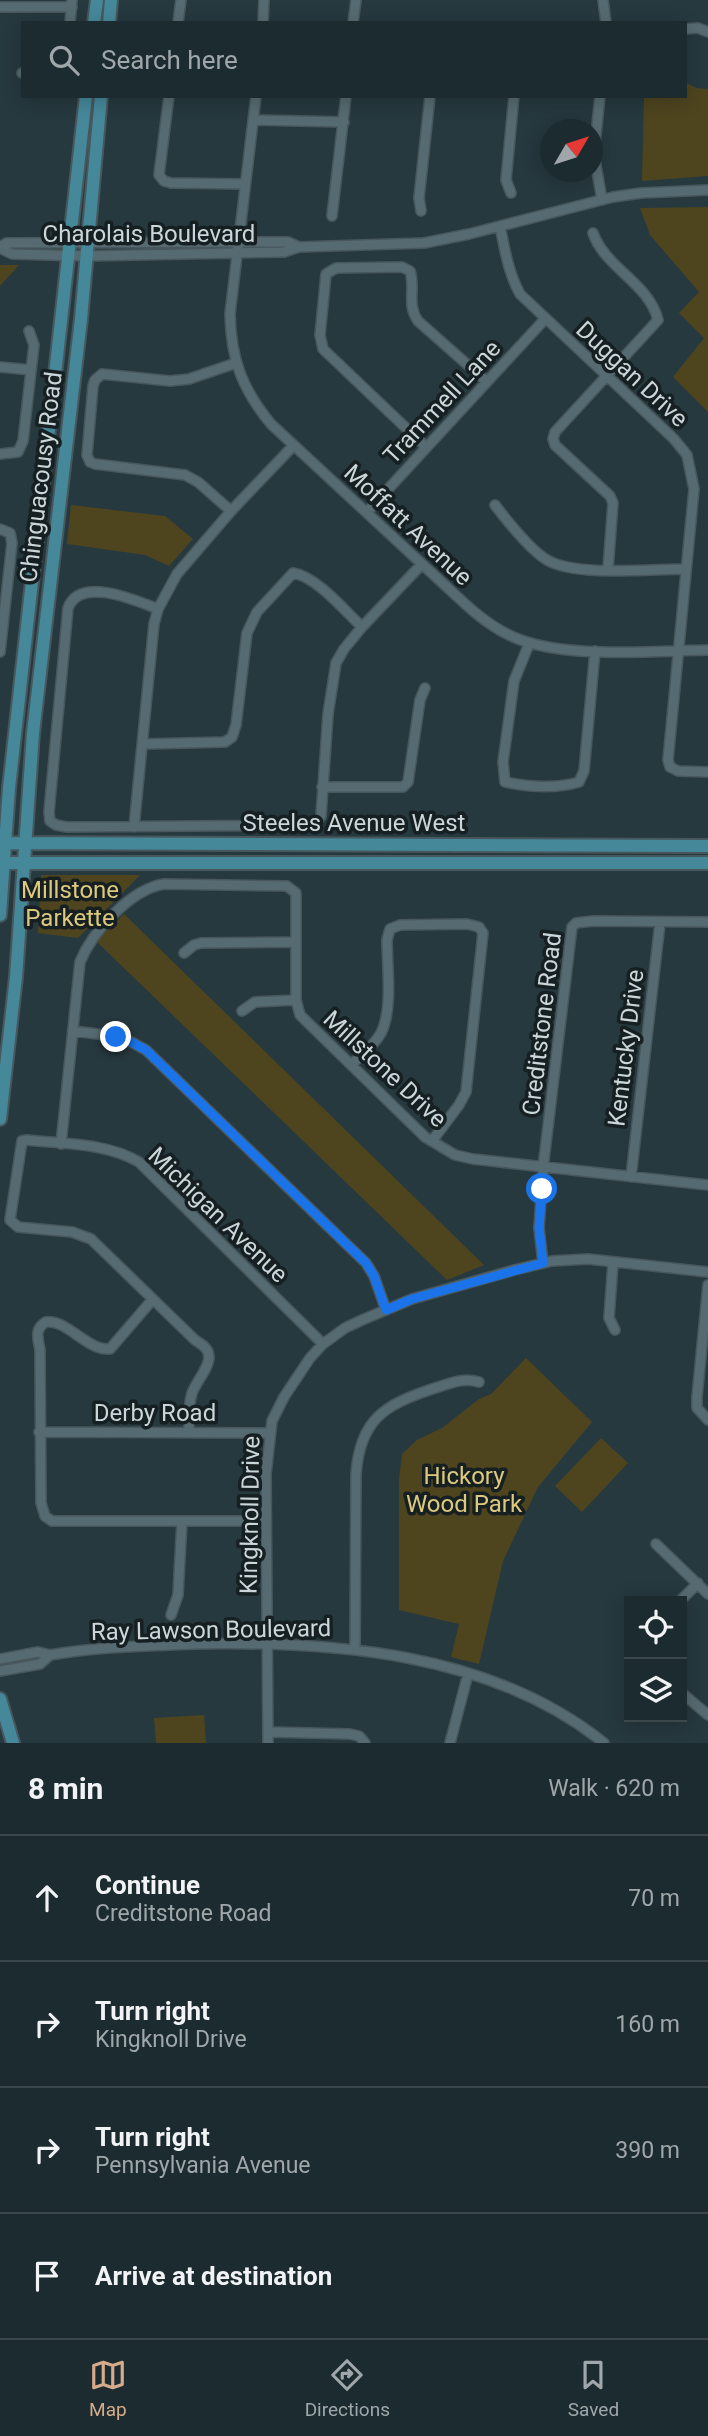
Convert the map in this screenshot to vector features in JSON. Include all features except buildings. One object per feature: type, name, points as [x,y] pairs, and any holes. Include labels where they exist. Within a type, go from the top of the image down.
[{"type":"main road","points":[[94,21],[97,0]]},
{"type":"main road","points":[[109,21],[111,0]]},
{"type":"main road","name":"Chinguacousy Road","points":[[0,915],[2,844],[86,98]]},
{"type":"main road","name":"Chinguacousy Road","points":[[0,1119],[16,976],[33,733],[101,98]]},
{"type":"main road","points":[[0,815],[9,788]]},
{"type":"main road","name":"Steeles Avenue West","points":[[2,844],[708,846]]},
{"type":"main road","name":"Steeles Avenue West","points":[[2,863],[708,863]]},
{"type":"main road","points":[[0,1699],[13,1743]]},
{"type":"street","points":[[178,21],[181,0]]},
{"type":"street","points":[[263,21],[264,0]]},
{"type":"street","points":[[353,21],[356,0]]},
{"type":"street","points":[[603,0],[606,21]]},
{"type":"street","points":[[0,7],[72,4]]},
{"type":"street","points":[[687,29],[698,28],[708,32]]},
{"type":"street","points":[[169,98],[159,175],[164,181],[244,184]]},
{"type":"street","name":"Moffatt Avenue","points":[[256,98],[230,314],[236,363],[253,403],[271,424],[422,565],[475,613],[507,635],[529,644],[572,650],[708,650]]},
{"type":"street","points":[[332,216],[346,98]]},
{"type":"street","points":[[422,211],[419,198],[430,98]]},
{"type":"street","points":[[511,192],[506,180],[514,98]]},
{"type":"street","points":[[600,98],[594,154],[602,200]]},
{"type":"street","points":[[253,120],[344,122]]},
{"type":"street","name":"Charolais Boulevard","points":[[0,247],[12,254],[68,249],[238,254],[284,252],[299,247],[424,243],[641,192],[708,190]]},
{"type":"street","name":"Duggan Drive","points":[[500,226],[512,279],[520,294],[674,439],[687,455],[694,489],[668,760],[670,767],[678,771],[708,772]]},
{"type":"street","points":[[593,233],[598,248],[653,305],[658,320],[555,432],[553,439],[555,445],[610,496],[613,503],[608,569]]},
{"type":"street","name":"Charolais Boulevard","points":[[86,249],[239,242],[288,242],[299,247]]},
{"type":"street","points":[[426,447],[323,349],[320,335],[326,274],[336,268],[402,267],[410,271],[410,301],[412,312],[418,321],[487,383]]},
{"type":"street","name":"Trammell Lane","points":[[367,512],[545,319]]},
{"type":"street","points":[[0,454],[14,454],[21,449],[34,345],[29,331]]},
{"type":"street","points":[[231,511],[198,482],[185,475],[90,463],[87,455],[93,386],[102,374],[170,382],[189,379],[236,363]]},
{"type":"street","points":[[0,367],[31,370]]},
{"type":"street","points":[[135,827],[154,624],[158,609],[170,583],[231,511],[294,445]]},
{"type":"street","points":[[495,505],[508,522],[545,558],[562,566],[686,569]]},
{"type":"street","points":[[0,529],[10,533],[12,543],[0,652]]},
{"type":"street","points":[[158,609],[132,599],[84,592],[71,599],[49,812],[50,821],[56,825],[314,825],[321,816],[328,714],[335,663],[362,627],[422,565]]},
{"type":"street","points":[[144,744],[225,742],[232,737],[236,725],[247,633],[257,612],[293,573],[301,574],[318,586],[362,627]]},
{"type":"street","points":[[529,644],[514,681],[503,762],[505,782],[519,785],[563,786],[579,782],[584,771],[594,651]]},
{"type":"street","points":[[322,787],[403,787],[408,782],[420,700],[425,688]]},
{"type":"street","name":"Millstone Drive","points":[[61,1144],[80,962],[90,940],[133,897],[149,887],[164,884],[287,886],[296,893],[296,1000],[300,1015],[412,1126],[432,1141],[455,1155],[473,1159],[708,1185]]},
{"type":"street","name":"Creditstone Road","points":[[543,1263],[539,1228],[543,1168],[572,927],[576,923],[593,921],[708,922]]},
{"type":"street","name":"Kentucky Drive","points":[[631,1177],[660,923]]},
{"type":"street","points":[[351,1065],[377,1040],[384,1026],[387,1011],[387,940],[390,929],[396,925],[467,924],[479,927],[483,933],[466,1092],[432,1141]]},
{"type":"street","points":[[184,953],[194,945],[211,942],[296,942]]},
{"type":"street","points":[[242,1011],[256,1002],[296,1000]]},
{"type":"street","points":[[73,1031],[122,1037],[146,1050],[366,1263],[374,1276],[386,1310]]},
{"type":"street","name":"Michigan Avenue","points":[[189,1433],[192,1395],[209,1356],[207,1350],[91,1239],[72,1232],[18,1227],[10,1220],[22,1141],[108,1150],[139,1162],[323,1344]]},
{"type":"street","name":"Kingknoll Drive","points":[[268,1743],[267,1464],[270,1433],[272,1421],[284,1397],[323,1344],[345,1328],[412,1299],[543,1263],[574,1259],[708,1272]]},
{"type":"street","points":[[613,1263],[609,1318],[615,1330]]},
{"type":"street","points":[[708,1285],[704,1362],[697,1408],[708,1420]]},
{"type":"street","points":[[153,1299],[110,1349],[101,1349],[57,1322],[41,1325],[36,1335],[40,1350],[41,1503],[45,1516],[52,1521],[267,1521]]},
{"type":"street","points":[[355,1648],[356,1474],[357,1453],[363,1436],[373,1420],[405,1398],[460,1380],[479,1382]]},
{"type":"street","name":"Derby Road","points":[[39,1432],[270,1433]]},
{"type":"street","points":[[171,1615],[178,1595],[182,1521]]},
{"type":"street","points":[[656,1544],[708,1594]]},
{"type":"street","points":[[685,1596],[698,1583]]},
{"type":"street","name":"Ray Lawson Boulevard","points":[[0,1659],[38,1652],[50,1655],[131,1646],[267,1643],[355,1648],[468,1674],[537,1700],[570,1718],[604,1743]]},
{"type":"street","name":"Ray Lawson Boulevard","points":[[0,1671],[40,1664],[50,1655]]},
{"type":"street","points":[[450,1743],[468,1674]]},
{"type":"street","points":[[687,1697],[708,1715]]},
{"type":"street","points":[[268,1732],[359,1735],[365,1743]]},
{"type":"green space","points":[[687,83],[696,88],[708,89],[708,176],[642,181],[644,98],[687,98]]},
{"type":"green space","points":[[708,207],[708,412],[673,377],[704,338],[679,313],[699,292],[650,235],[640,208]]},
{"type":"green space","points":[[0,265],[19,265],[0,286]]},
{"type":"green space","points":[[71,505],[165,516],[193,539],[169,566],[145,555],[67,544]]},
{"type":"green space","name":"Millstone Parkette","points":[[41,875],[140,875],[78,938],[38,933]]},
{"type":"green space","points":[[124,914],[484,1265],[447,1280],[96,941]]},
{"type":"green space","name":"Hickory Wood Park","points":[[526,1358],[592,1422],[538,1487],[503,1561],[479,1664],[451,1657],[459,1624],[399,1610],[399,1478],[402,1454],[417,1440],[442,1428],[479,1399],[491,1394]]},
{"type":"green space","points":[[601,1438],[628,1463],[582,1512],[555,1486]]},
{"type":"green space","points":[[204,1715],[206,1743],[156,1743],[154,1718]]},
{"type":"route","points":[[116,1037],[136,1043],[146,1050],[366,1263],[374,1276],[386,1310],[412,1299],[543,1263],[539,1228],[542,1189]]}]
